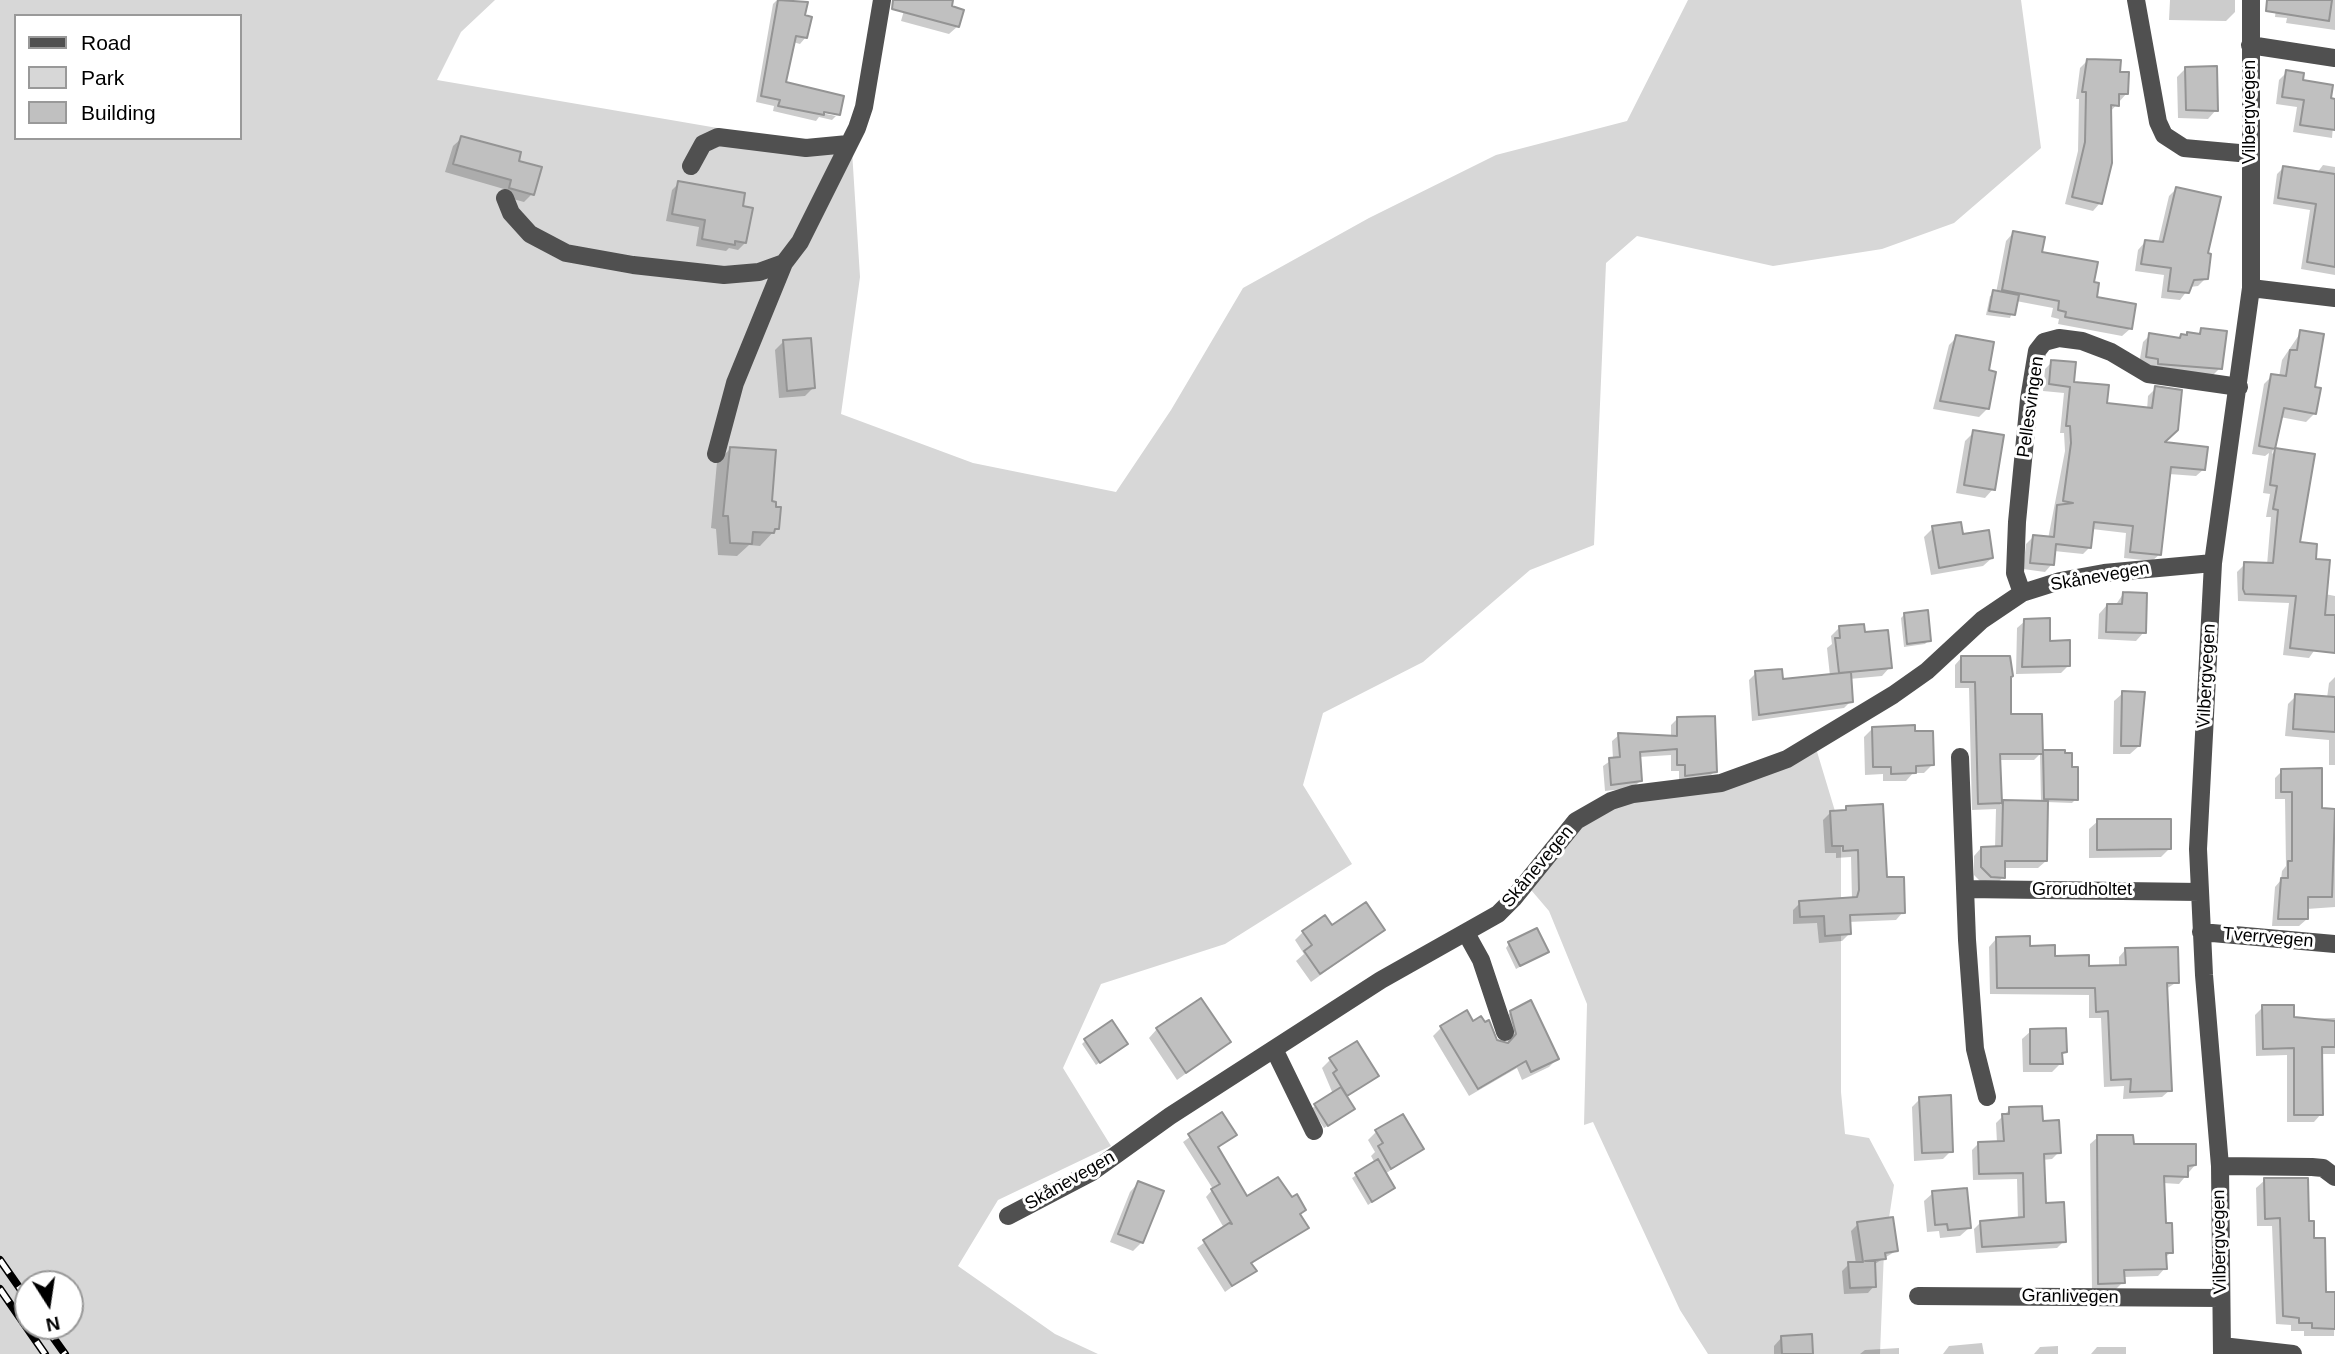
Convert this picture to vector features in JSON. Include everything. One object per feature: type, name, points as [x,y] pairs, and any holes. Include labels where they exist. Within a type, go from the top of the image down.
[{"type":"street","points":[[716,454],[735,383],[784,263],[800,242],[857,128],[864,107],[882,0]]},
{"type":"street","points":[[2136,0],[2158,122],[2164,135],[2184,148],[2250,154]]},
{"type":"street","name":"Vilbergvegen","points":[[2222,1350],[2220,1166],[2201,932],[2199,808],[2213,563],[2251,288],[2251,0]]},
{"type":"street","points":[[2250,45],[2335,58]]},
{"type":"street","points":[[691,166],[703,144],[718,137],[806,148],[848,144]]},
{"type":"street","points":[[505,198],[512,213],[530,234],[566,253],[633,265],[724,275],[759,272],[784,263]]},
{"type":"street","points":[[2251,288],[2335,298]]},
{"type":"street","name":"Pellesvingen","points":[[2022,593],[2015,573],[2017,522],[2029,399],[2037,351],[2044,342],[2059,338],[2082,341],[2111,352],[2148,373],[2239,387]]},
{"type":"street","name":"Skånevegen","points":[[1008,1216],[1092,1172],[1170,1116],[1381,980],[1497,914],[1513,900],[1576,821],[1611,801],[1633,794],[1721,783],[1787,759],[1893,695],[1927,671],[1982,620],[2022,593],[2060,581],[2104,573],[2213,563]]},
{"type":"street","points":[[1960,757],[1975,1049],[1987,1097]]},
{"type":"street","name":"Grorudholtet","points":[[1965,889],[2200,891]]},
{"type":"street","name":"Tverrvegen","points":[[2201,932],[2335,944]]},
{"type":"street","points":[[1466,933],[1481,960],[1505,1032]]},
{"type":"street","points":[[1274,1049],[1314,1131]]},
{"type":"street","points":[[2220,1166],[2323,1168],[2335,1177]]},
{"type":"street","name":"Granlivegen","points":[[1919,1296],[2221,1298]]},
{"type":"street","points":[[2222,1350],[2293,1354]]},
{"type":"green space","points":[[0,0],[495,0],[461,32],[437,80],[852,151],[860,277],[841,414],[973,463],[1116,492],[1171,410],[1243,288],[1369,218],[1496,155],[1627,121],[1688,0],[2021,0],[2041,148],[1954,223],[1882,249],[1773,266],[1637,236],[1606,263],[1594,545],[1530,570],[1423,662],[1323,713],[1303,785],[1352,864],[1225,944],[1101,984],[1063,1068],[1111,1146],[998,1200],[958,1266],[1055,1334],[1098,1354],[0,1354]]},
{"type":"green space","points":[[1815,745],[1841,831],[1841,1092],[1845,1134],[1869,1138],[1894,1185],[1884,1251],[1880,1354],[1708,1354],[1680,1310],[1593,1122],[1584,1125],[1587,1004],[1549,911],[1526,884],[1607,801],[1691,788]]},
{"type":"building","points":[[778,0],[808,2],[805,15],[812,17],[807,38],[796,36],[786,82],[844,96],[840,115],[824,112],[824,115],[778,106],[780,100],[761,96]]},
{"type":"building","points":[[893,0],[953,0],[952,6],[964,10],[959,27],[892,9]]},
{"type":"building","points":[[2267,0],[2332,0],[2329,21],[2266,11]]},
{"type":"building","points":[[2087,59],[2121,60],[2120,72],[2129,72],[2128,94],[2119,94],[2119,106],[2111,105],[2112,163],[2102,204],[2072,197],[2085,142],[2086,92],[2082,92]]},
{"type":"building","points":[[2217,66],[2218,111],[2186,110],[2185,67]]},
{"type":"building","points":[[2286,70],[2304,73],[2303,80],[2333,85],[2331,98],[2335,99],[2335,130],[2300,125],[2304,100],[2282,97]]},
{"type":"building","points":[[461,136],[521,152],[519,161],[542,167],[534,195],[509,188],[511,180],[453,164]]},
{"type":"building","points":[[2283,166],[2335,174],[2335,267],[2307,262],[2316,204],[2278,198]]},
{"type":"building","points":[[678,181],[745,193],[743,206],[753,208],[746,243],[735,241],[735,245],[702,239],[705,220],[672,214]]},
{"type":"building","points":[[2176,187],[2221,197],[2208,253],[2211,254],[2208,279],[2194,280],[2189,293],[2168,291],[2171,268],[2141,264],[2145,240],[2163,242]]},
{"type":"building","points":[[2013,231],[2045,237],[2042,252],[2098,262],[2094,282],[2099,283],[2097,297],[2136,304],[2132,329],[2065,317],[2066,312],[2058,310],[2059,301],[2002,290]]},
{"type":"building","points":[[1993,290],[2019,295],[2015,315],[1989,311]]},
{"type":"building","points":[[2201,328],[2227,331],[2222,369],[2158,364],[2158,359],[2146,357],[2149,333],[2180,338],[2181,334],[2187,335],[2187,332],[2200,334]]},
{"type":"building","points":[[2300,330],[2324,334],[2315,387],[2321,388],[2316,414],[2284,408],[2275,449],[2259,446],[2271,374],[2286,376],[2290,350],[2297,350]]},
{"type":"building","points":[[1956,335],[1994,342],[1989,370],[1996,372],[1989,409],[1940,401]]},
{"type":"building","points":[[811,338],[815,388],[787,391],[783,340]]},
{"type":"building","points":[[2051,360],[2076,362],[2074,382],[2109,385],[2107,403],[2152,408],[2155,386],[2182,390],[2178,430],[2165,442],[2208,447],[2205,470],[2171,467],[2161,555],[2130,552],[2133,526],[2094,522],[2091,548],[2056,544],[2054,565],[2030,563],[2033,535],[2054,537],[2057,505],[2073,503],[2063,501],[2071,443],[2070,426],[2066,426],[2070,387],[2049,384]]},
{"type":"building","points":[[1973,430],[2004,435],[1995,490],[1964,485]]},
{"type":"building","points":[[730,447],[776,450],[772,501],[776,502],[776,507],[781,507],[779,529],[775,529],[774,533],[753,532],[752,544],[730,543],[728,516],[723,516]]},
{"type":"building","points":[[2275,448],[2315,454],[2300,542],[2317,544],[2316,559],[2330,560],[2325,615],[2335,615],[2335,653],[2290,648],[2296,596],[2245,594],[2243,589],[2244,562],[2273,563],[2278,510],[2273,509],[2277,486],[2270,485]]},
{"type":"building","points":[[1961,522],[1963,534],[1989,530],[1993,558],[1939,568],[1932,526]]},
{"type":"building","points":[[2123,592],[2147,593],[2146,633],[2106,632],[2107,604],[2122,604]]},
{"type":"building","points":[[1928,610],[1931,641],[1907,644],[1904,613]]},
{"type":"building","points":[[2050,618],[2050,641],[2070,640],[2070,666],[2022,667],[2024,619]]},
{"type":"building","points":[[1864,624],[1865,632],[1888,630],[1892,668],[1839,673],[1835,638],[1840,638],[1839,626]]},
{"type":"building","points":[[1961,656],[2010,656],[2013,676],[2011,714],[2042,714],[2043,754],[2000,754],[2002,803],[1978,804],[1975,682],[1961,682]]},
{"type":"building","points":[[1782,669],[1783,679],[1851,672],[1853,702],[1759,715],[1755,671]]},
{"type":"building","points":[[2122,691],[2145,692],[2140,746],[2121,746]]},
{"type":"building","points":[[2295,694],[2335,697],[2335,732],[2293,729]]},
{"type":"building","points":[[1715,716],[1717,772],[1685,776],[1685,765],[1677,765],[1677,749],[1640,752],[1642,781],[1611,785],[1609,758],[1620,757],[1618,733],[1677,736],[1677,717]]},
{"type":"building","points":[[1915,725],[1915,731],[1933,731],[1934,765],[1916,766],[1916,773],[1891,774],[1891,767],[1873,767],[1872,727]]},
{"type":"building","points":[[2043,750],[2065,750],[2065,753],[2072,753],[2072,767],[2078,767],[2078,800],[2044,799]]},
{"type":"building","points":[[2322,768],[2322,808],[2335,809],[2332,897],[2308,897],[2308,919],[2278,919],[2281,878],[2288,878],[2288,861],[2292,861],[2292,792],[2281,792],[2281,769]]},
{"type":"building","points":[[2003,800],[2048,801],[2047,861],[2005,861],[2005,878],[1991,877],[1981,867],[1981,847],[2002,846]]},
{"type":"building","points":[[1883,804],[1887,877],[1904,877],[1905,913],[1850,915],[1851,934],[1825,936],[1824,916],[1800,917],[1799,901],[1857,897],[1859,890],[1858,850],[1843,851],[1843,846],[1832,846],[1830,811],[1846,810],[1846,806]]},
{"type":"building","points":[[2097,819],[2171,819],[2171,849],[2097,850]]},
{"type":"building","points":[[1366,902],[1385,930],[1320,974],[1304,951],[1312,945],[1302,931],[1325,915],[1332,925]]},
{"type":"building","points":[[1537,928],[1549,952],[1520,966],[1508,942]]},
{"type":"building","points":[[2030,936],[2030,946],[2055,945],[2055,956],[2089,955],[2089,966],[2126,965],[2125,948],[2178,947],[2179,983],[2167,983],[2172,1091],[2130,1092],[2131,1079],[2111,1080],[2108,1011],[2096,1012],[2095,988],[1997,988],[1996,937]]},
{"type":"building","points":[[1201,998],[1231,1042],[1186,1073],[1156,1028]]},
{"type":"building","points":[[1531,1000],[1559,1059],[1531,1072],[1526,1061],[1478,1089],[1440,1026],[1467,1010],[1473,1021],[1481,1016],[1485,1022],[1489,1020],[1497,1040],[1508,1043],[1516,1034],[1510,1011]]},
{"type":"building","points":[[2262,1005],[2294,1005],[2294,1017],[2335,1021],[2335,1047],[2322,1047],[2323,1115],[2294,1115],[2294,1048],[2263,1049]]},
{"type":"building","points":[[1112,1020],[1128,1044],[1100,1063],[1084,1039]]},
{"type":"building","points":[[2066,1028],[2067,1052],[2062,1053],[2063,1064],[2030,1064],[2030,1029]]},
{"type":"building","points":[[1357,1041],[1379,1076],[1347,1096],[1333,1073],[1337,1070],[1329,1058]]},
{"type":"building","points":[[1341,1087],[1355,1109],[1328,1126],[1314,1104]]},
{"type":"building","points":[[1951,1095],[1953,1152],[1922,1153],[1919,1097]]},
{"type":"building","points":[[2042,1106],[2043,1121],[2059,1120],[2061,1153],[2044,1154],[2046,1203],[2064,1202],[2066,1242],[1982,1247],[1980,1221],[2024,1217],[2023,1173],[1979,1174],[1978,1142],[2004,1141],[2002,1114],[2009,1114],[2009,1107]]},
{"type":"building","points":[[1222,1112],[1237,1135],[1218,1147],[1247,1196],[1278,1177],[1292,1197],[1297,1194],[1306,1210],[1300,1214],[1309,1228],[1251,1263],[1257,1271],[1232,1286],[1203,1240],[1229,1223],[1232,1224],[1211,1189],[1220,1184],[1188,1134]]},
{"type":"building","points":[[1403,1114],[1424,1149],[1391,1169],[1378,1146],[1383,1143],[1375,1130]]},
{"type":"building","points":[[2097,1135],[2133,1135],[2134,1144],[2196,1144],[2196,1165],[2188,1166],[2188,1177],[2164,1176],[2166,1223],[2172,1223],[2173,1253],[2166,1253],[2167,1269],[2124,1270],[2125,1283],[2098,1284]]},
{"type":"building","points":[[1378,1159],[1395,1188],[1372,1202],[1355,1173]]},
{"type":"building","points":[[2264,1178],[2308,1178],[2309,1221],[2314,1221],[2314,1238],[2325,1238],[2326,1292],[2335,1292],[2335,1329],[2312,1328],[2312,1323],[2299,1323],[2299,1318],[2283,1316],[2280,1218],[2265,1219]]},
{"type":"building","points":[[1138,1181],[1164,1191],[1143,1243],[1118,1234]]},
{"type":"building","points":[[1967,1188],[1971,1228],[1948,1230],[1947,1224],[1935,1225],[1932,1191]]},
{"type":"building","points":[[1893,1217],[1898,1251],[1885,1253],[1886,1259],[1865,1261],[1875,1261],[1876,1287],[1850,1288],[1848,1262],[1863,1262],[1857,1222]]},
{"type":"building","points":[[1812,1334],[1813,1354],[1782,1354],[1781,1336]]},
{"type":"railway","points":[[0,1260],[14,1280]]},
{"type":"railway","points":[[0,1289],[45,1354]]},
{"type":"railway","points":[[55,1340],[65,1354]]}]
